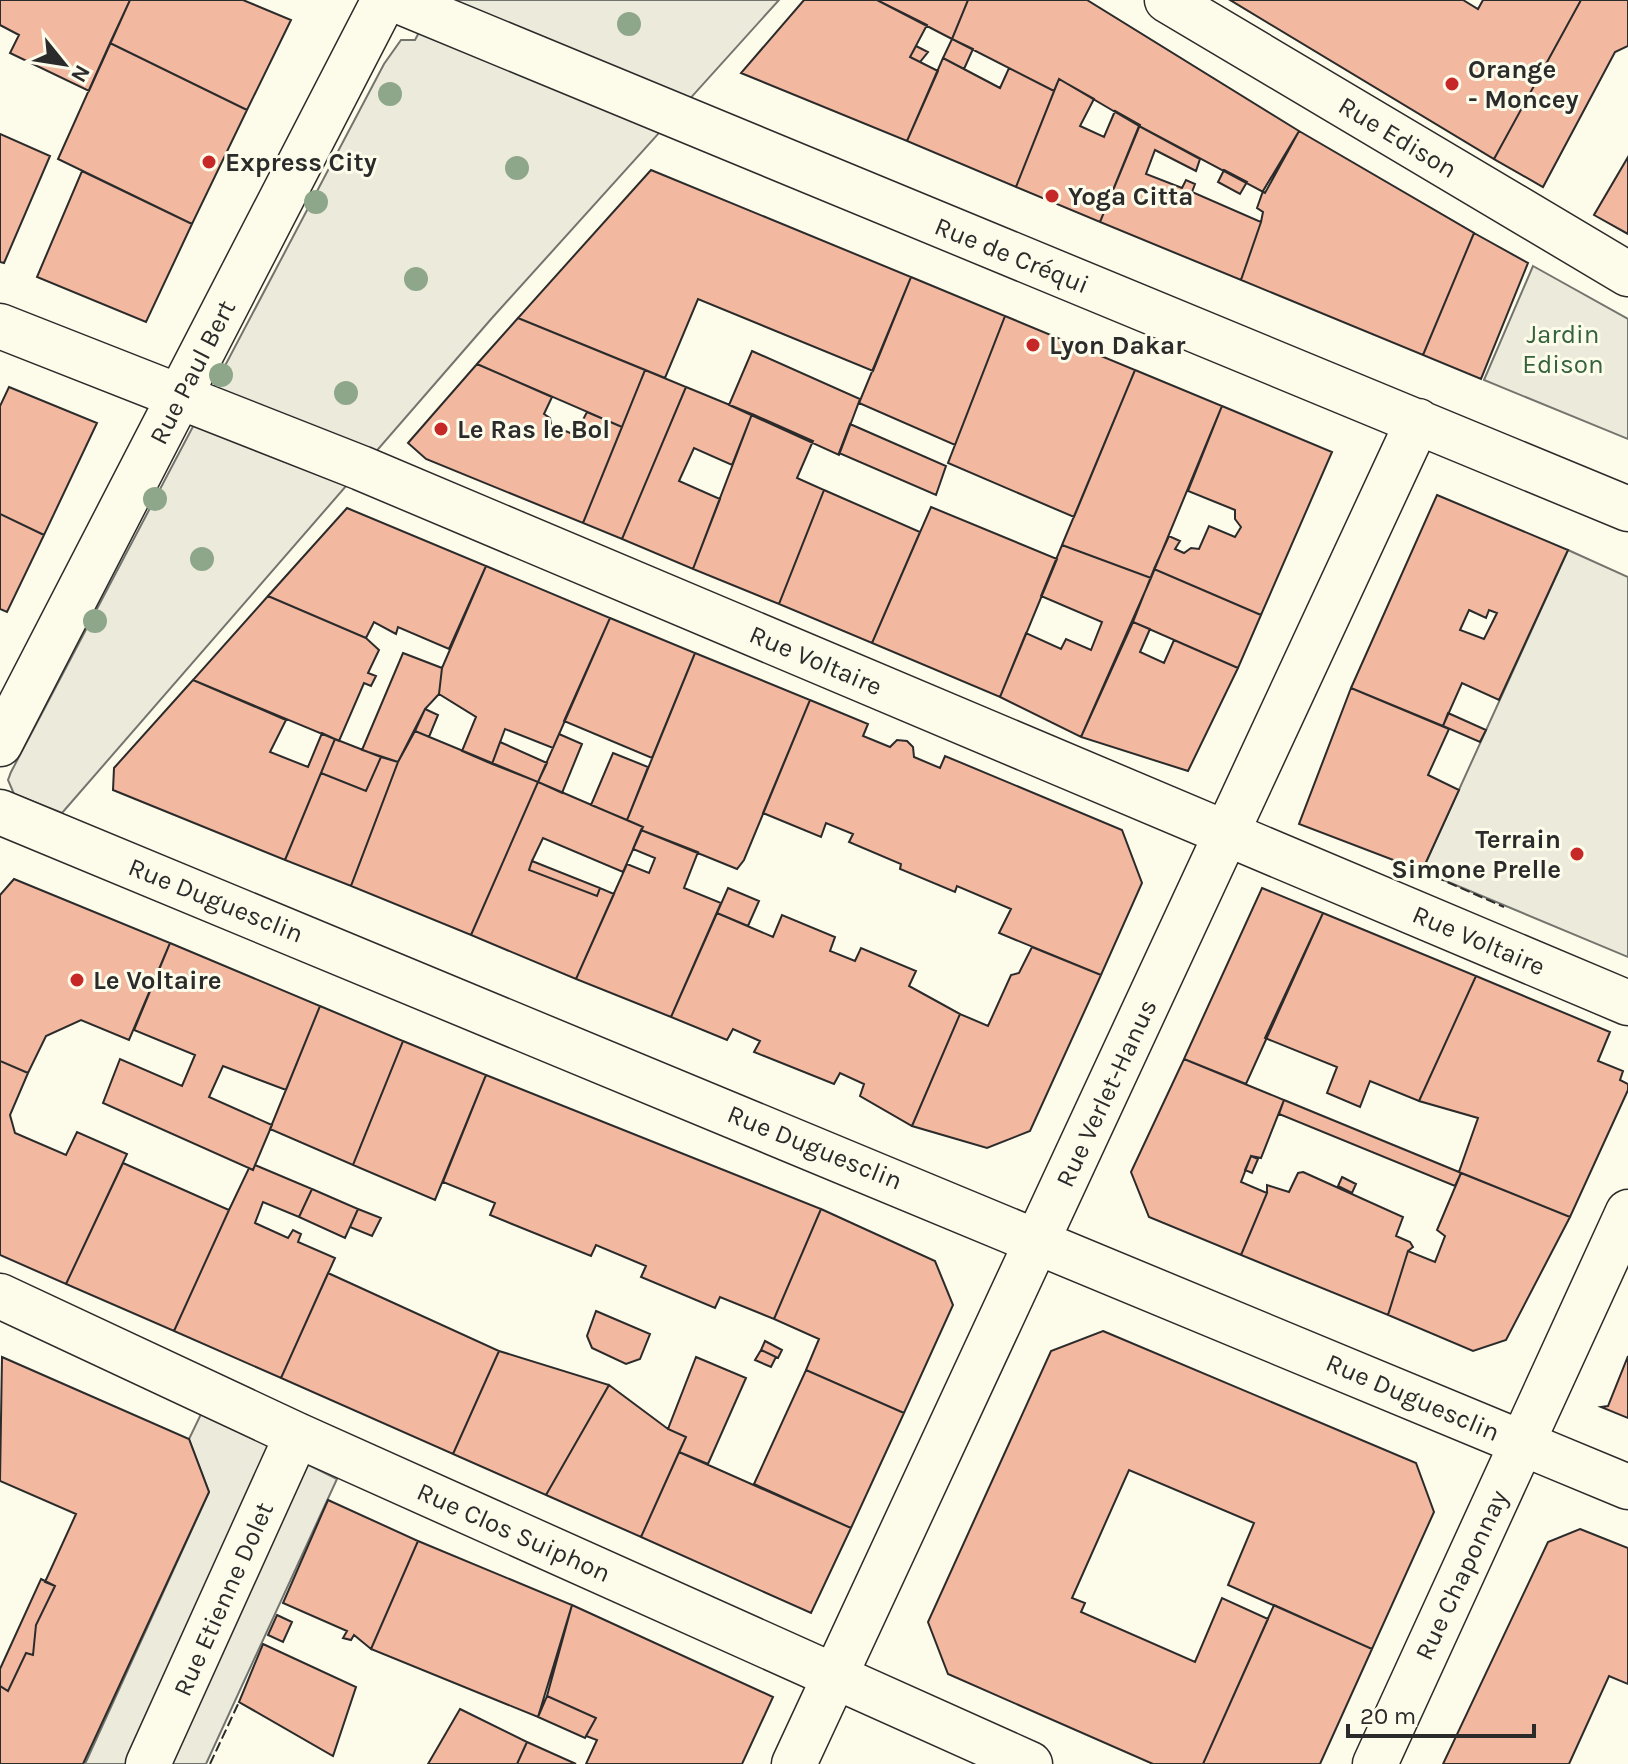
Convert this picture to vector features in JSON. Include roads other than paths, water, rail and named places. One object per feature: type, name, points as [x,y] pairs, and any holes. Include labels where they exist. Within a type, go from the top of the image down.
[{"type":"street","name":"Rue Paul Bert","points":[[0,744],[384,0]]},
{"type":"street","name":"Rue de Créqui","points":[[396,0],[1628,509]]},
{"type":"street","name":"Rue Edison","points":[[1167,0],[1628,274]]},
{"type":"street","name":"Rue Voltaire","points":[[0,326],[179,399],[361,468],[1628,1003]]},
{"type":"street","name":"Rue Verlet-Hanus","points":[[794,1764],[1418,421]]},
{"type":"street","name":"Rue Duguesclin","points":[[0,812],[1038,1239],[1628,1487]]},
{"type":"street","name":"Rue Chaponnay","points":[[1375,1764],[1628,1212]]},
{"type":"street","name":"Rue Clos Suiphon","points":[[0,1296],[297,1435],[1030,1764]]},
{"type":"street","name":"Rue Etienne Dolet","points":[[148,1764],[297,1435]]},
{"type":"place","name":"Orange - Moncey","points":[[1452,84]]},
{"type":"place","name":"Express City","points":[[209,162]]},
{"type":"place","name":"Yoga Citta","points":[[1052,196]]},
{"type":"place","name":"Lyon Dakar","points":[[1033,345]]},
{"type":"place","name":"Le Ras le Bol","points":[[441,429]]},
{"type":"place","name":"Terrain Simone Prelle","points":[[1577,854]]},
{"type":"place","name":"Le Voltaire","points":[[77,980]]},
{"type":"park label","name":"Jardin Edison","points":[[1563,349]]}]
